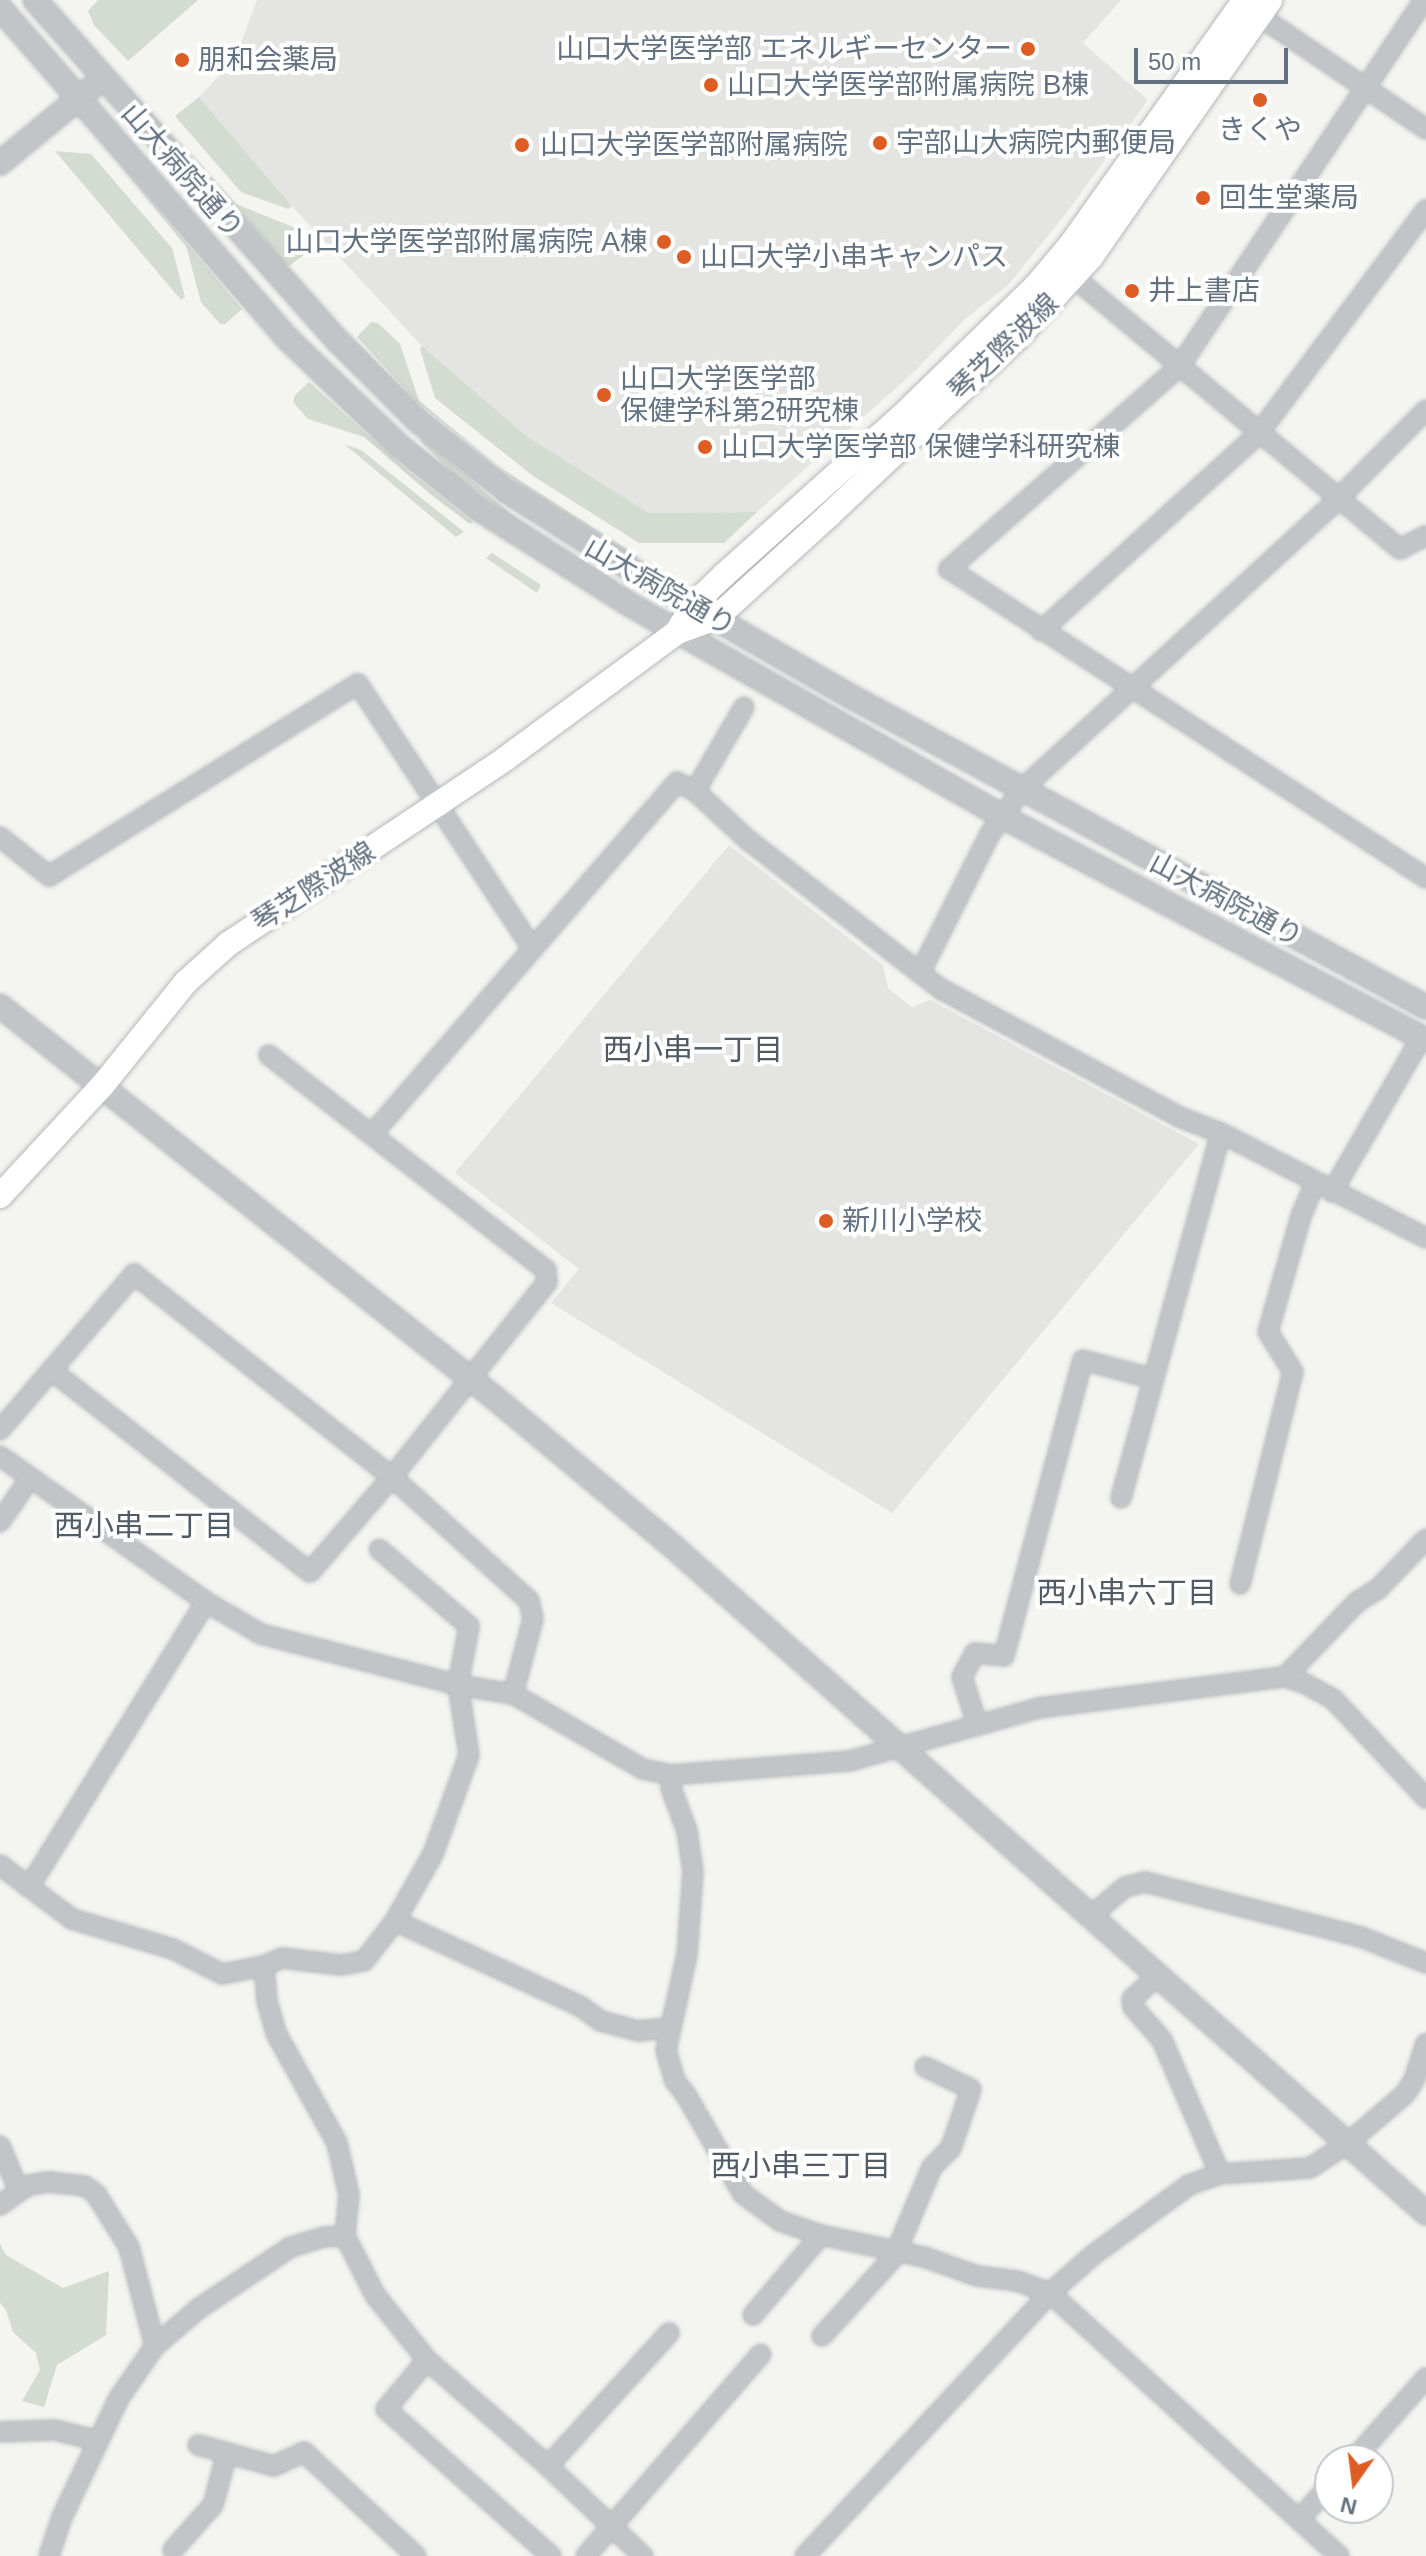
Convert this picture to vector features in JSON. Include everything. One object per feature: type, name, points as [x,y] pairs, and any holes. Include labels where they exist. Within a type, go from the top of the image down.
[{"type":"main road","name":"琴芝際波線","points":[[677,632],[693,605],[1007,317],[1114,228],[1254,5]]},
{"type":"main road","name":"琴芝際波線","points":[[0,1196],[102,1086],[186,982],[228,944],[437,806],[677,632],[716,618],[1018,337],[1065,270]]},
{"type":"street","name":"山大病院通り","points":[[35,0],[340,343],[418,421],[528,505],[716,618],[1022,789],[1426,1007]]},
{"type":"street","points":[[1424,0],[1180,366],[949,569],[1426,878]]},
{"type":"street","points":[[1254,5],[1426,129]]},
{"type":"street","name":"山大病院通り","points":[[0,8],[289,340],[399,446],[520,538],[677,632],[1003,817],[1424,1039]]},
{"type":"street","points":[[0,163],[102,78]]},
{"type":"street","points":[[1041,631],[1259,433],[1426,210]]},
{"type":"street","points":[[1065,270],[1400,549],[1426,536]]},
{"type":"street","points":[[920,973],[1003,817],[1022,789],[1338,499],[1426,410]]},
{"type":"street","points":[[0,837],[49,876],[358,684],[532,948]]},
{"type":"street","points":[[695,791],[744,707]]},
{"type":"street","points":[[373,1133],[677,782],[695,791],[748,840],[920,973],[981,1010],[1182,1118],[1221,1133],[1426,1238]]},
{"type":"street","points":[[0,1006],[471,1379],[669,1543],[1426,2213]]},
{"type":"street","points":[[1332,1192],[1424,1039]]},
{"type":"street","points":[[51,1370],[310,1572],[392,1477],[547,1282],[546,1270],[269,1055]]},
{"type":"street","points":[[1121,1498],[1221,1133]]},
{"type":"street","points":[[1240,1584],[1293,1372],[1268,1332],[1301,1216],[1315,1183]]},
{"type":"street","points":[[0,1430],[134,1274],[392,1477],[529,1601],[533,1619],[513,1694]]},
{"type":"street","points":[[977,1724],[962,1677],[975,1653],[1004,1656],[1083,1360],[1154,1379]]},
{"type":"street","points":[[0,1456],[206,1602],[261,1634],[458,1685],[513,1694],[643,1769],[671,1775],[850,1761],[1038,1708],[1285,1677],[1304,1683],[1333,1699],[1426,1798]]},
{"type":"street","points":[[0,1522],[30,1478]]},
{"type":"street","points":[[1285,1677],[1357,1602],[1378,1589],[1426,1539]]},
{"type":"street","points":[[0,1865],[72,1919],[173,1949],[222,1974],[264,1966],[282,1958],[357,1965],[374,1950],[395,1921],[433,1854],[469,1755],[458,1685],[469,1626],[379,1549]]},
{"type":"street","points":[[29,1887],[206,1602]]},
{"type":"street","points":[[671,1775],[671,1788],[687,1831],[693,1871],[687,1954],[666,2050],[675,2081],[703,2121],[743,2194],[780,2221],[821,2235],[895,2250],[977,2276],[1017,2281],[1050,2293],[1339,2556]]},
{"type":"street","points":[[1091,1916],[1125,1887],[1145,1882],[1361,1937],[1426,1963]]},
{"type":"street","points":[[395,1921],[580,2006],[601,2021],[638,2031],[669,2028]]},
{"type":"street","points":[[264,1966],[267,2001],[277,2035],[325,2116],[346,2170],[349,2195],[345,2236],[375,2295],[427,2360],[548,2466],[643,2556]]},
{"type":"street","points":[[1158,1975],[1132,1999],[1133,2007],[1162,2040],[1181,2077],[1197,2125],[1220,2174]]},
{"type":"street","points":[[805,2556],[1050,2293],[1093,2255],[1189,2185],[1220,2174],[1310,2168],[1348,2143],[1405,2094],[1414,2080],[1426,2044]]},
{"type":"street","points":[[822,2336],[894,2257],[932,2167],[951,2148],[971,2089],[925,2067]]},
{"type":"street","points":[[0,2146],[19,2191]]},
{"type":"street","points":[[0,2205],[19,2191],[48,2182],[85,2186],[96,2194],[129,2247],[155,2346]]},
{"type":"street","points":[[753,2315],[821,2235]]},
{"type":"street","points":[[49,2556],[62,2517],[99,2441],[137,2368],[155,2346],[198,2309],[291,2247],[345,2236]]},
{"type":"street","points":[[548,2466],[669,2333]]},
{"type":"street","points":[[586,2556],[761,2354]]},
{"type":"street","points":[[427,2360],[386,2409],[551,2556]]},
{"type":"street","points":[[1367,2444],[1426,2378]]},
{"type":"street","points":[[0,2432],[55,2430],[99,2441]]},
{"type":"street","points":[[198,2445],[274,2466],[304,2452],[416,2556]]},
{"type":"street","points":[[173,2550],[213,2505],[227,2453]]},
{"type":"street","points":[[1299,2520],[1314,2503]]},
{"type":"shaded area","points":[[98,0],[198,0],[128,61],[94,25],[88,11]]},
{"type":"shaded area","name":"山口大学小串キャンパス","points":[[257,0],[1121,0],[1083,43],[1148,100],[1068,211],[1008,285],[965,319],[915,371],[757,512],[649,513],[525,435],[422,346],[292,206],[199,97],[235,59]]},
{"type":"shaded area","points":[[199,97],[292,206],[288,209],[241,192],[175,116]]},
{"type":"shaded area","points":[[176,136],[236,204],[293,227],[309,245],[308,252],[289,266],[281,260]]},
{"type":"shaded area","points":[[55,151],[91,154],[172,248],[185,297],[181,300]]},
{"type":"shaded area","points":[[114,158],[242,309],[225,324],[220,324],[201,302],[186,246]]},
{"type":"shaded area","points":[[371,322],[378,323],[400,344],[419,401],[499,467],[638,556],[636,559],[523,487],[417,402],[357,337]]},
{"type":"shaded area","points":[[422,346],[525,435],[649,513],[757,512],[724,543],[639,543],[533,476],[435,398],[420,349]]},
{"type":"shaded area","points":[[309,382],[407,470],[473,522],[470,524],[435,498],[364,437],[308,419],[293,402],[295,395]]},
{"type":"shaded area","points":[[422,439],[524,525],[455,476],[420,441]]},
{"type":"shaded area","points":[[344,444],[361,450],[464,532],[456,537]]},
{"type":"shaded area","points":[[492,553],[541,585],[537,593],[486,558]]},
{"type":"shaded area","name":"新川小学校","points":[[729,845],[883,965],[888,988],[912,1007],[930,1000],[1199,1144],[892,1513],[551,1303],[579,1269],[455,1173]]},
{"type":"shaded area","points":[[0,2244],[6,2255],[63,2288],[109,2271],[106,2335],[57,2365],[44,2407],[22,2401],[40,2370],[36,2353],[13,2332],[6,2310],[0,2303]]},
{"type":"pier","points":[[0,0],[72,0],[80,8],[8,55],[0,46]]},
{"type":"place","name":"山口大学医学部 エネルギーセンター","points":[[1028,49]]},
{"type":"place","name":"朋和会薬局","points":[[182,60]]},
{"type":"place","name":"山口大学医学部附属病院 B棟","points":[[711,85]]},
{"type":"place","name":"きくや","points":[[1260,100]]},
{"type":"place","name":"宇部山大病院内郵便局","points":[[880,143]]},
{"type":"place","name":"山口大学医学部附属病院","points":[[522,145]]},
{"type":"place","name":"回生堂薬局","points":[[1203,198]]},
{"type":"place","name":"山口大学医学部附属病院 A棟","points":[[664,242]]},
{"type":"place","name":"山口大学小串キャンパス","points":[[684,257]]},
{"type":"place","name":"井上書店","points":[[1132,291]]},
{"type":"place","name":"山口大学医学部 保健学科第2研究棟","points":[[604,395]]},
{"type":"place","name":"山口大学医学部 保健学科研究棟","points":[[705,447]]},
{"type":"place","name":"新川小学校","points":[[826,1221]]},
{"type":"district","name":"西小串一丁目","points":[[693,1050]]},
{"type":"district","name":"西小串二丁目","points":[[144,1526]]},
{"type":"district","name":"西小串六丁目","points":[[1127,1593]]},
{"type":"district","name":"西小串三丁目","points":[[801,2166]]}]
